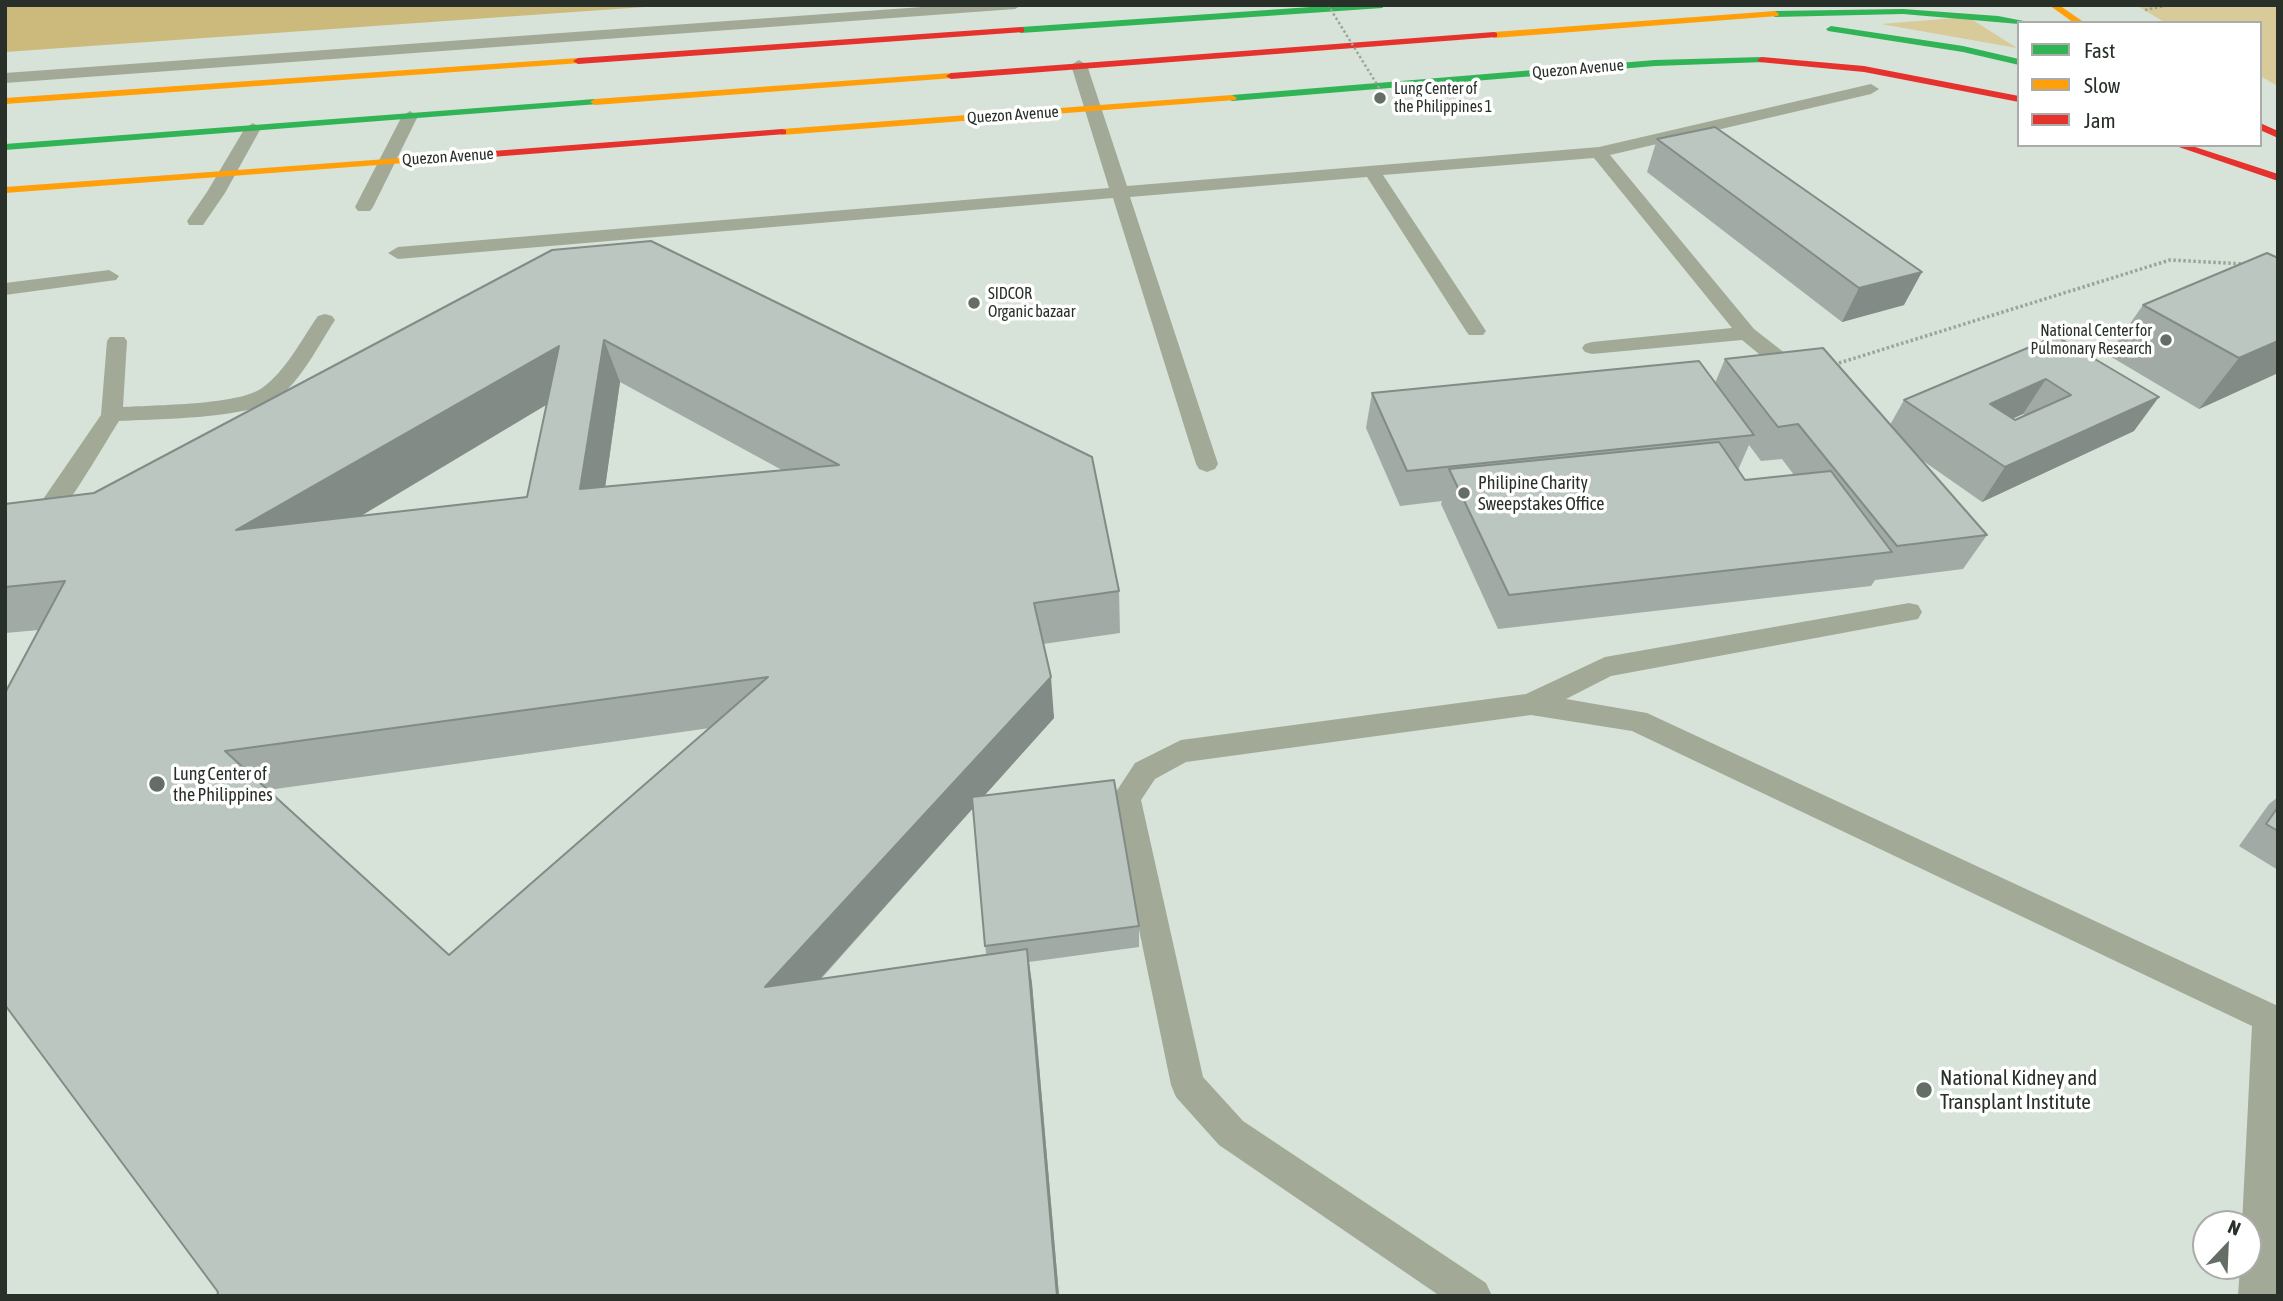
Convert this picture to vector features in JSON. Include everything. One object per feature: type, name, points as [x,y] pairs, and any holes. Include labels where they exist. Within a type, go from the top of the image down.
[{"type":"main road","points":[[5,101],[1382,5]]},
{"type":"main road","points":[[2053,5],[2078,21]]},
{"type":"main road","points":[[5,147],[1079,65],[1899,7],[1972,13],[2019,21]]},
{"type":"main road","points":[[1675,22],[1771,23],[1864,33],[1963,49],[2017,62]]},
{"type":"main road","name":"Quezon Avenue","points":[[5,190],[1655,63],[1739,60],[1812,63],[1965,86],[2017,99]]},
{"type":"main road","points":[[2262,126],[2278,135]]},
{"type":"main road","points":[[2184,147],[2278,178]]},
{"type":"lane","points":[[5,78],[1015,5]]},
{"type":"lane","points":[[1079,65],[1207,464]]},
{"type":"lane","points":[[398,253],[1599,152],[1871,89]]},
{"type":"lane","points":[[364,207],[410,116]]},
{"type":"lane","points":[[196,221],[228,173],[253,128]]},
{"type":"lane","points":[[1599,152],[1747,332],[1799,376],[1819,386]]},
{"type":"lane","points":[[1373,173],[1476,331]]},
{"type":"lane","points":[[5,289],[109,276]]},
{"type":"lane","points":[[111,415],[239,403],[265,396],[279,383],[325,320]]},
{"type":"lane","points":[[1592,348],[1747,332]]},
{"type":"lane","points":[[5,556],[35,530],[111,415],[117,341]]},
{"type":"lane","points":[[1531,704],[1605,667],[1909,612]]},
{"type":"lane","points":[[1473,1296],[1231,1133],[1188,1085],[1126,798],[1145,771],[1181,751],[1531,704],[1637,721],[2274,1020],[2257,1296]]},
{"type":"path","points":[[1328,5],[1386,99]]},
{"type":"path","points":[[2144,10],[2168,5]]},
{"type":"path","points":[[1799,376],[2170,260],[2254,265]]},
{"type":"shaded area","points":[[5,5],[673,5],[5,52]]},
{"type":"shaded area","points":[[2136,5],[2278,5],[2278,86],[2262,77],[2262,21],[2163,21]]},
{"type":"shaded area","points":[[1968,17],[2017,48],[1881,24]]},
{"type":"building","points":[[1715,127],[1922,272],[1859,288],[1657,139]]},
{"type":"building","name":"Lung Center of the Philippines","points":[[651,241],[1092,457],[1119,591],[1034,603],[1051,677],[765,987],[1027,949],[1057,1296],[217,1296],[218,1292],[5,1005],[5,693],[65,581],[5,587],[5,504],[94,493],[552,250]],"holes":[[[604,340],[839,465],[580,489]],[[559,346],[527,497],[236,530]],[[768,677],[449,955],[225,751]]]},
{"type":"building","points":[[2267,253],[2278,258],[2278,341],[2239,358],[2143,305]]},
{"type":"building","points":[[2056,336],[2159,397],[2005,467],[1904,400]],"holes":[[[2046,379],[2071,395],[2015,420],[1990,404]]]},
{"type":"building","points":[[1823,348],[1987,535],[1897,546],[1798,424],[1778,427],[1725,359]]},
{"type":"building","points":[[1699,361],[1754,435],[1407,471],[1372,393]]},
{"type":"building","points":[[1719,442],[1745,480],[1831,471],[1892,552],[1509,595],[1449,469]]},
{"type":"building","points":[[1114,780],[1139,926],[985,946],[972,797]]},
{"type":"building","points":[[2278,807],[2278,831],[2266,824]]},
{"type":"traffic: fast","points":[[1021,30],[1382,5]]},
{"type":"traffic: fast","points":[[1775,14],[1903,11],[2017,21]]},
{"type":"traffic: fast","points":[[1831,29],[1963,49],[2017,62]]},
{"type":"traffic: fast","points":[[1232,98],[1655,63],[1762,60]]},
{"type":"traffic: fast","points":[[5,147],[595,102]]},
{"type":"traffic: slow","points":[[2053,5],[2078,21]]},
{"type":"traffic: slow","points":[[1494,35],[1775,14]]},
{"type":"traffic: slow","points":[[5,101],[578,61]]},
{"type":"traffic: slow","points":[[595,102],[951,76]]},
{"type":"traffic: slow","points":[[782,132],[1232,98]]},
{"type":"traffic: slow","points":[[5,190],[414,160]]},
{"type":"traffic: jam","points":[[578,61],[1021,30]]},
{"type":"traffic: jam","points":[[951,76],[1494,35]]},
{"type":"traffic: jam","points":[[1762,60],[1864,69],[2017,99]]},
{"type":"traffic: jam","points":[[2262,127],[2278,135]]},
{"type":"traffic: jam","points":[[414,160],[782,132]]},
{"type":"traffic: jam","points":[[2184,147],[2278,178]]},
{"type":"place","name":"Lung Center of the Philippines 1","points":[[1380,98]]},
{"type":"place","name":"SIDCOR Organic bazaar","points":[[974,303]]},
{"type":"place","name":"National Center for Pulmonary Research","points":[[2166,340]]},
{"type":"place","name":"Philipine Charity Sweepstakes Office","points":[[1464,493]]},
{"type":"place","name":"Lung Center of the Philippines","points":[[157,784]]},
{"type":"place","name":"National Kidney and Transplant Institute","points":[[1924,1090]]}]
